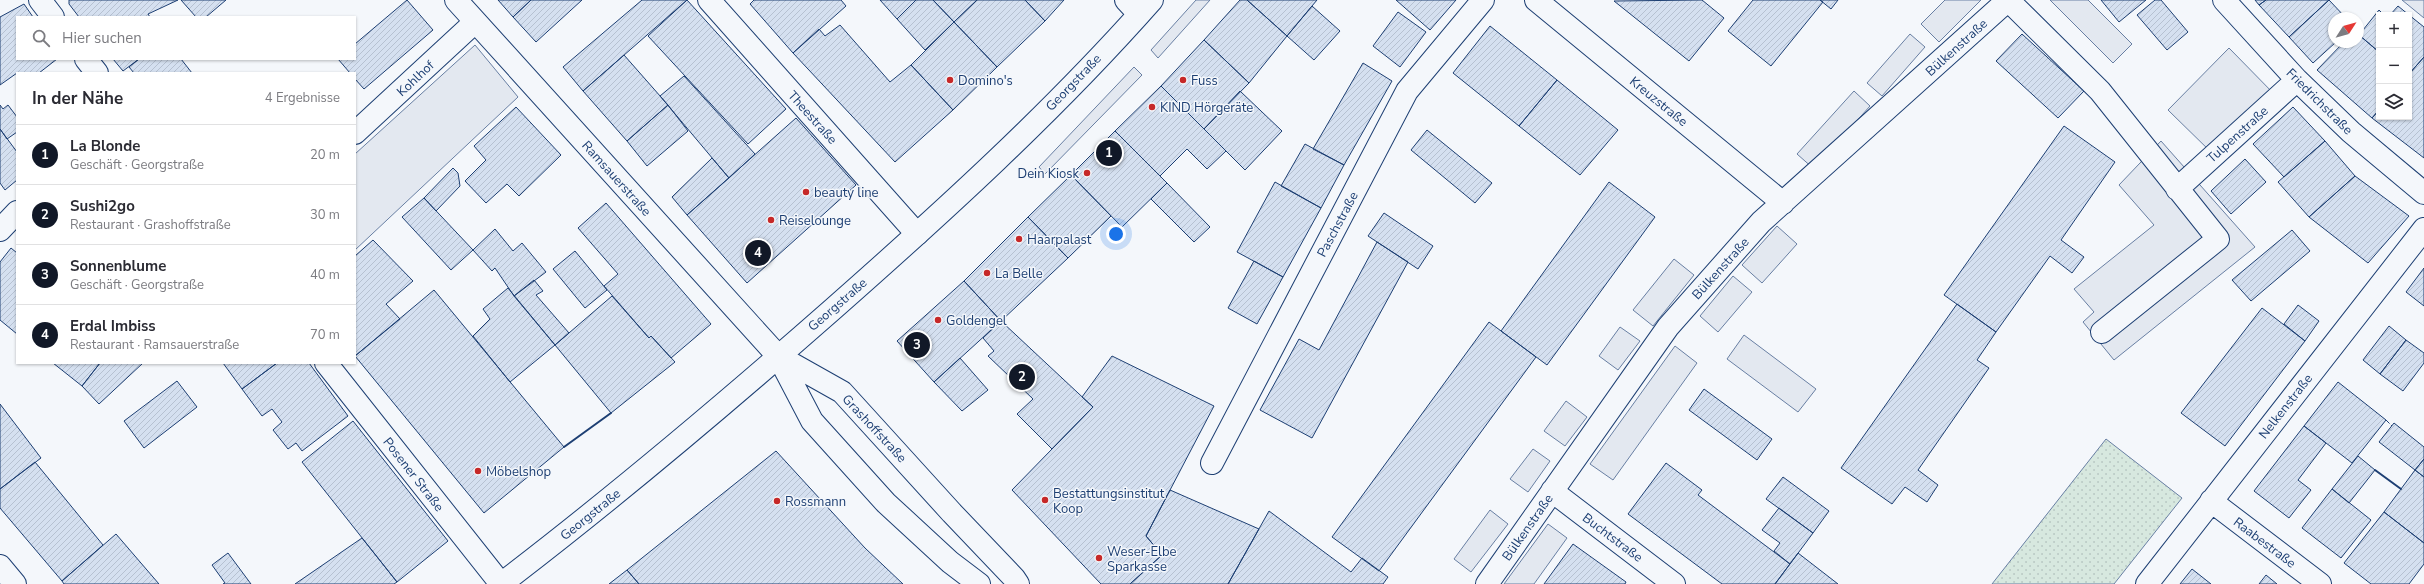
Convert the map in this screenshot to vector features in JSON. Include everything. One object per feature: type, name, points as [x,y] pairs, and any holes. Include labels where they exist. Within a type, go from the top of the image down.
[{"type":"street","points":[[40,0],[52,16]]},
{"type":"street","name":"Ramsauerstraße","points":[[456,0],[778,356]]},
{"type":"street","name":"Theestraße","points":[[709,0],[917,234]]},
{"type":"street","name":"Paschstraße","points":[[1212,463],[1407,91],[1483,0]]},
{"type":"street","name":"Kreuzstraße","points":[[1536,0],[1783,203]]},
{"type":"street","points":[[2008,0],[2100,91],[2218,239],[2102,332]]},
{"type":"street","name":"Bülkenstraße","points":[[1487,584],[1668,327],[1761,222],[2008,0]]},
{"type":"street","name":"Friedrichstraße","points":[[2224,0],[2297,80],[2351,132],[2424,193]]},
{"type":"street","name":"Georgstraße","points":[[501,584],[680,441],[917,234],[1048,108],[1139,5]]},
{"type":"street","name":"Kohlhof","points":[[356,132],[475,22]]},
{"type":"street","points":[[87,60],[96,72]]},
{"type":"street","name":"Tulpenstraße","points":[[2177,188],[2297,80]]},
{"type":"street","points":[[0,230],[16,213]]},
{"type":"street","name":"Nelkenstraße","points":[[2147,584],[2424,229]]},
{"type":"street","points":[[778,356],[812,421],[886,503],[950,562],[979,584]]},
{"type":"street","name":"Grashoffstraße","points":[[778,356],[842,392],[1018,584]]},
{"type":"street","name":"Posener Straße","points":[[327,364],[501,584]]},
{"type":"street","name":"Buchtstraße","points":[[1552,491],[1674,584]]},
{"type":"street","name":"Raabestraße","points":[[2211,501],[2320,584]]},
{"type":"shaded area","points":[[1196,0],[1210,0],[1158,58],[1151,50]]},
{"type":"shaded area","points":[[1945,0],[1981,0],[1939,42],[1921,24]]},
{"type":"shaded area","points":[[2050,0],[2088,0],[2132,44],[2113,63]]},
{"type":"shaded area","points":[[2402,0],[2424,0],[2424,18]]},
{"type":"shaded area","points":[[1910,34],[1925,47],[1882,96],[1867,83]]},
{"type":"shaded area","points":[[475,45],[518,97],[356,249],[356,153]]},
{"type":"shaded area","points":[[2229,48],[2278,98],[2214,155],[2168,110]]},
{"type":"shaded area","points":[[1134,67],[1142,75],[1045,174],[1039,167]]},
{"type":"shaded area","points":[[1854,91],[1870,106],[1814,169],[1797,154]]},
{"type":"shaded area","points":[[2161,141],[2255,247],[2114,360],[2083,322],[2094,312],[2074,289],[2154,225],[2119,185]]},
{"type":"shaded area","points":[[1777,226],[1797,244],[1762,283],[1742,265]]},
{"type":"shaded area","points":[[1674,259],[1694,275],[1653,326],[1633,310]]},
{"type":"shaded area","points":[[1733,276],[1752,292],[1718,332],[1700,316]]},
{"type":"shaded area","points":[[1620,327],[1640,341],[1618,370],[1599,356]]},
{"type":"shaded area","points":[[1744,335],[1816,389],[1798,412],[1727,359]]},
{"type":"shaded area","points":[[1675,346],[1697,363],[1613,480],[1590,464]]},
{"type":"shaded area","points":[[1566,401],[1587,417],[1565,446],[1544,431]]},
{"type":"shaded area","points":[[2106,439],[2182,498],[2114,584],[1992,584]]},
{"type":"shaded area","points":[[1533,449],[1550,461],[1528,492],[1510,479]]},
{"type":"shaded area","points":[[1490,510],[1508,524],[1471,572],[1454,559]]},
{"type":"shaded area","points":[[1548,524],[1567,538],[1534,584],[1504,584]]},
{"type":"building","points":[[69,0],[178,0],[148,14],[149,16],[78,16],[69,4]]},
{"type":"building","points":[[181,0],[226,0],[207,16],[195,16]]},
{"type":"building","points":[[407,0],[433,30],[364,89],[356,80],[356,72],[349,72],[339,60],[356,60],[356,43]]},
{"type":"building","points":[[498,0],[531,0],[513,17]]},
{"type":"building","points":[[531,0],[582,0],[536,42],[513,17]]},
{"type":"building","points":[[642,0],[687,0],[583,91],[563,67]]},
{"type":"building","points":[[687,0],[786,109],[748,144],[648,36]]},
{"type":"building","points":[[754,0],[841,0],[846,6],[793,53],[750,4]]},
{"type":"building","points":[[880,0],[916,0],[897,19]]},
{"type":"building","points":[[916,0],[933,0],[954,22],[925,50],[897,19]]},
{"type":"building","points":[[933,0],[977,0],[954,22]]},
{"type":"building","points":[[977,0],[1025,0],[1045,21],[997,67],[954,22]]},
{"type":"building","points":[[1025,0],[1064,0],[1045,21]]},
{"type":"building","points":[[1240,0],[1247,0],[1287,36],[1249,83],[1204,40]]},
{"type":"building","points":[[1247,0],[1317,0],[1287,36]]},
{"type":"building","points":[[1396,0],[1456,0],[1430,30]]},
{"type":"building","points":[[1702,0],[1724,18],[1689,61],[1614,1]]},
{"type":"building","points":[[1753,0],[1820,0],[1823,2],[1771,66],[1728,31]]},
{"type":"building","points":[[1820,0],[1838,0],[1831,9]]},
{"type":"building","points":[[2101,0],[2146,0],[2119,22]]},
{"type":"building","points":[[2155,0],[2161,0],[2188,32],[2167,50],[2137,15]]},
{"type":"building","points":[[2255,0],[2266,0],[2259,5]]},
{"type":"building","points":[[2266,0],[2329,0],[2289,37],[2259,5]]},
{"type":"building","points":[[2329,0],[2340,12],[2328,12],[2328,48],[2329,48],[2313,63],[2289,37]]},
{"type":"building","points":[[24,4],[32,16],[16,16],[16,60],[56,60],[40,72],[16,72],[16,74],[0,85],[0,17]]},
{"type":"building","points":[[1312,6],[1340,31],[1314,60],[1287,36]]},
{"type":"building","points":[[2398,6],[2405,12],[2393,12]]},
{"type":"building","points":[[1398,12],[1426,32],[1400,67],[1373,46]]},
{"type":"building","points":[[2376,14],[2376,49],[2364,39],[2364,29]]},
{"type":"building","points":[[2412,17],[2424,27],[2424,57],[2412,71]]},
{"type":"building","points":[[954,22],[997,67],[953,110],[911,65]]},
{"type":"building","points":[[840,25],[890,82],[911,65],[953,110],[895,162],[793,53],[819,29],[825,36]]},
{"type":"building","points":[[1490,26],[1557,80],[1519,126],[1453,73]]},
{"type":"building","points":[[2022,34],[2084,91],[2058,118],[1996,61]]},
{"type":"building","points":[[2364,39],[2376,49],[2376,113],[2372,118],[2317,70],[2338,48],[2364,48]]},
{"type":"building","points":[[1204,40],[1249,83],[1204,129],[1161,86]]},
{"type":"building","points":[[624,55],[668,105],[627,141],[583,91]]},
{"type":"building","points":[[2424,57],[2424,158],[2372,118],[2376,113],[2376,120],[2412,120],[2412,71]]},
{"type":"building","points":[[114,60],[138,60],[123,71]]},
{"type":"building","points":[[138,60],[182,60],[191,72],[133,72],[129,67]]},
{"type":"building","points":[[1363,63],[1392,81],[1344,165],[1313,149]]},
{"type":"building","points":[[684,76],[755,154],[729,178],[660,96]]},
{"type":"building","points":[[1557,80],[1618,130],[1580,175],[1519,126]]},
{"type":"building","points":[[1161,86],[1226,151],[1207,169],[1187,149],[1160,176],[1115,131]]},
{"type":"building","points":[[1240,91],[1282,131],[1245,170],[1204,129]]},
{"type":"building","points":[[0,105],[3,109],[8,105],[16,116],[16,133],[7,139],[0,129]]},
{"type":"building","points":[[668,105],[688,131],[647,166],[627,141]]},
{"type":"building","points":[[516,107],[561,155],[519,196],[507,184],[486,203],[465,181],[486,160],[474,146]]},
{"type":"building","points":[[2293,107],[2325,141],[2284,177],[2253,144]]},
{"type":"building","points":[[796,118],[856,185],[747,283],[687,215]]},
{"type":"building","points":[[2064,126],[2115,162],[2061,240],[2084,257],[2072,273],[2050,256],[1996,332],[1944,295]]},
{"type":"building","points":[[0,129],[16,151],[16,181],[5,190],[0,183]]},
{"type":"building","points":[[1427,130],[1492,183],[1475,203],[1411,150]]},
{"type":"building","points":[[1115,131],[1167,183],[1122,227],[1071,175]]},
{"type":"building","points":[[2325,141],[2355,176],[2309,217],[2278,182]]},
{"type":"building","points":[[1305,144],[1344,165],[1321,208],[1281,186]]},
{"type":"building","points":[[712,158],[729,178],[687,215],[672,197]]},
{"type":"building","points":[[2245,159],[2266,182],[2231,214],[2211,191]]},
{"type":"building","points":[[453,168],[458,173],[460,186],[436,211],[424,198]]},
{"type":"building","points":[[1071,175],[1111,216],[1068,258],[1028,217]]},
{"type":"building","points":[[2355,176],[2409,216],[2368,263],[2309,217]]},
{"type":"building","points":[[1275,182],[1321,208],[1283,277],[1237,252]]},
{"type":"building","points":[[1609,182],[1655,217],[1547,365],[1501,331]]},
{"type":"building","points":[[1167,183],[1210,227],[1194,242],[1151,199]]},
{"type":"building","points":[[424,198],[473,250],[451,270],[402,217]]},
{"type":"building","points":[[606,203],[711,324],[671,358],[651,336],[649,338],[604,286],[618,274],[578,228]]},
{"type":"building","points":[[1384,213],[1433,246],[1418,269],[1368,236]]},
{"type":"building","points":[[1028,217],[1068,258],[1001,321],[964,281]]},
{"type":"building","points":[[495,229],[513,251],[522,243],[546,272],[514,296],[495,268],[492,271],[473,250]]},
{"type":"building","points":[[2292,230],[2310,251],[2251,301],[2232,280]]},
{"type":"building","points":[[373,240],[413,281],[386,304],[400,319],[356,355],[356,255]]},
{"type":"building","points":[[1377,242],[1408,262],[1312,438],[1260,410],[1299,339],[1319,350]]},
{"type":"building","points":[[11,248],[16,252],[16,333],[0,320],[0,262]]},
{"type":"building","points":[[575,251],[607,290],[585,308],[553,269]]},
{"type":"building","points":[[1254,261],[1283,277],[1257,324],[1228,308]]},
{"type":"building","points":[[2424,268],[2424,306],[2406,292]]},
{"type":"building","points":[[534,280],[543,291],[536,295],[569,333],[555,345],[514,296]]},
{"type":"building","points":[[964,281],[1001,321],[934,382],[897,341]]},
{"type":"building","points":[[508,288],[555,345],[510,382],[473,336],[490,319],[483,309]]},
{"type":"building","points":[[434,290],[564,447],[484,513],[356,357],[356,355]]},
{"type":"building","points":[[612,296],[649,338],[651,336],[675,362],[611,413],[555,345]]},
{"type":"building","points":[[1957,304],[1996,332],[1977,360],[1989,368],[1918,470],[1938,485],[1927,502],[1905,487],[1892,504],[1841,468]]},
{"type":"building","points":[[2298,305],[2319,321],[2305,341],[2284,324]]},
{"type":"building","points":[[2262,308],[2305,341],[2225,446],[2181,413]]},
{"type":"building","points":[[1001,321],[1093,407],[1052,449],[1017,414],[1033,399],[988,356],[994,351],[983,338]]},
{"type":"building","points":[[1489,322],[1536,357],[1379,571],[1332,537]]},
{"type":"building","points":[[2389,326],[2406,340],[2380,374],[2363,360]]},
{"type":"building","points":[[2406,340],[2424,353],[2424,363],[2403,391],[2380,374]]},
{"type":"building","points":[[1112,356],[1214,406],[1146,536],[1162,555],[1130,584],[1101,584],[1012,490],[1093,407],[1082,397]]},
{"type":"building","points":[[960,358],[988,390],[962,411],[934,382]]},
{"type":"building","points":[[54,364],[99,364],[82,386]]},
{"type":"building","points":[[99,364],[142,364],[99,404],[82,386]]},
{"type":"building","points":[[224,364],[276,364],[242,389]]},
{"type":"building","points":[[276,364],[310,364],[348,416],[302,451],[296,443],[288,449],[273,430],[282,422],[272,409],[262,416],[242,389]]},
{"type":"building","points":[[177,381],[197,407],[144,448],[124,421]]},
{"type":"building","points":[[2338,382],[2386,420],[2352,463],[2304,426]]},
{"type":"building","points":[[1704,389],[1772,439],[1757,460],[1689,410]]},
{"type":"building","points":[[0,404],[41,458],[0,489]]},
{"type":"building","points":[[353,421],[448,541],[397,582],[302,462]]},
{"type":"building","points":[[2394,423],[2424,447],[2424,459],[2415,470],[2379,442]]},
{"type":"building","points":[[2304,426],[2326,443],[2298,480],[2311,490],[2289,518],[2254,491]]},
{"type":"building","points":[[776,451],[865,548],[903,584],[639,584],[627,570]]},
{"type":"building","points":[[2358,456],[2375,470],[2349,503],[2332,489]]},
{"type":"building","points":[[2424,459],[2424,477],[2415,470]]},
{"type":"building","points":[[35,462],[103,545],[62,581],[0,508],[0,489]]},
{"type":"building","points":[[1666,463],[1702,490],[1698,495],[1790,564],[1775,584],[1722,584],[1628,514]]},
{"type":"building","points":[[2415,470],[2424,477],[2424,543],[2384,512]]},
{"type":"building","points":[[1783,477],[1829,511],[1813,533],[1766,499]]},
{"type":"building","points":[[2332,489],[2371,520],[2341,558],[2302,528]]},
{"type":"building","points":[[1170,490],[1259,529],[1228,584],[1130,584],[1162,555],[1146,536]]},
{"type":"building","points":[[1779,508],[1813,533],[1790,564],[1774,551],[1780,543],[1762,530]]},
{"type":"building","points":[[1269,511],[1351,572],[1362,558],[1388,577],[1383,584],[1228,584]]},
{"type":"building","points":[[2384,512],[2424,543],[2424,564],[2409,584],[2371,584],[2344,563]]},
{"type":"building","points":[[116,534],[159,584],[64,584],[62,581]]},
{"type":"building","points":[[362,538],[397,582],[394,584],[295,584]]},
{"type":"building","points":[[1573,544],[1626,582],[1625,584],[1544,584]]},
{"type":"building","points":[[228,553],[251,584],[223,584],[225,583],[212,565]]},
{"type":"building","points":[[1798,553],[1838,584],[1775,584]]},
{"type":"building","points":[[2192,569],[2211,584],[2180,584]]},
{"type":"building","points":[[627,570],[639,584],[609,584]]},
{"type":"building","points":[[2266,575],[2277,584],[2259,584]]},
{"type":"fence","points":[[2386,420],[2392,426]]},
{"type":"wall","points":[[564,447],[611,413]]},
{"type":"wall","points":[[2375,470],[2401,489]]},
{"type":"place","name":"Domino's","points":[[950,80]]},
{"type":"place","name":"Fuss","points":[[1183,80]]},
{"type":"place","name":"KIND Hörgeräte","points":[[1152,107]]},
{"type":"place","name":"La Blonde","points":[[1109,153]]},
{"type":"place","name":"Dein Kiosk","points":[[1087,173]]},
{"type":"place","name":"beauty line","points":[[806,192]]},
{"type":"place","name":"Reiselounge","points":[[771,220]]},
{"type":"place","name":"Haarpalast","points":[[1019,239]]},
{"type":"place","name":"Erdal Imbiss","points":[[758,253]]},
{"type":"place","name":"La Belle","points":[[987,273]]},
{"type":"place","name":"Goldengel","points":[[938,320]]},
{"type":"place","name":"Sonnenblume","points":[[917,345]]},
{"type":"place","name":"Sushi2go","points":[[1022,377]]},
{"type":"place","name":"Möbelshop","points":[[478,471]]},
{"type":"place","name":"Bestattungsinstitut Koop","points":[[1045,500]]},
{"type":"place","name":"Rossmann","points":[[777,501]]},
{"type":"place","name":"Weser-Elbe Sparkasse","points":[[1099,558]]}]
